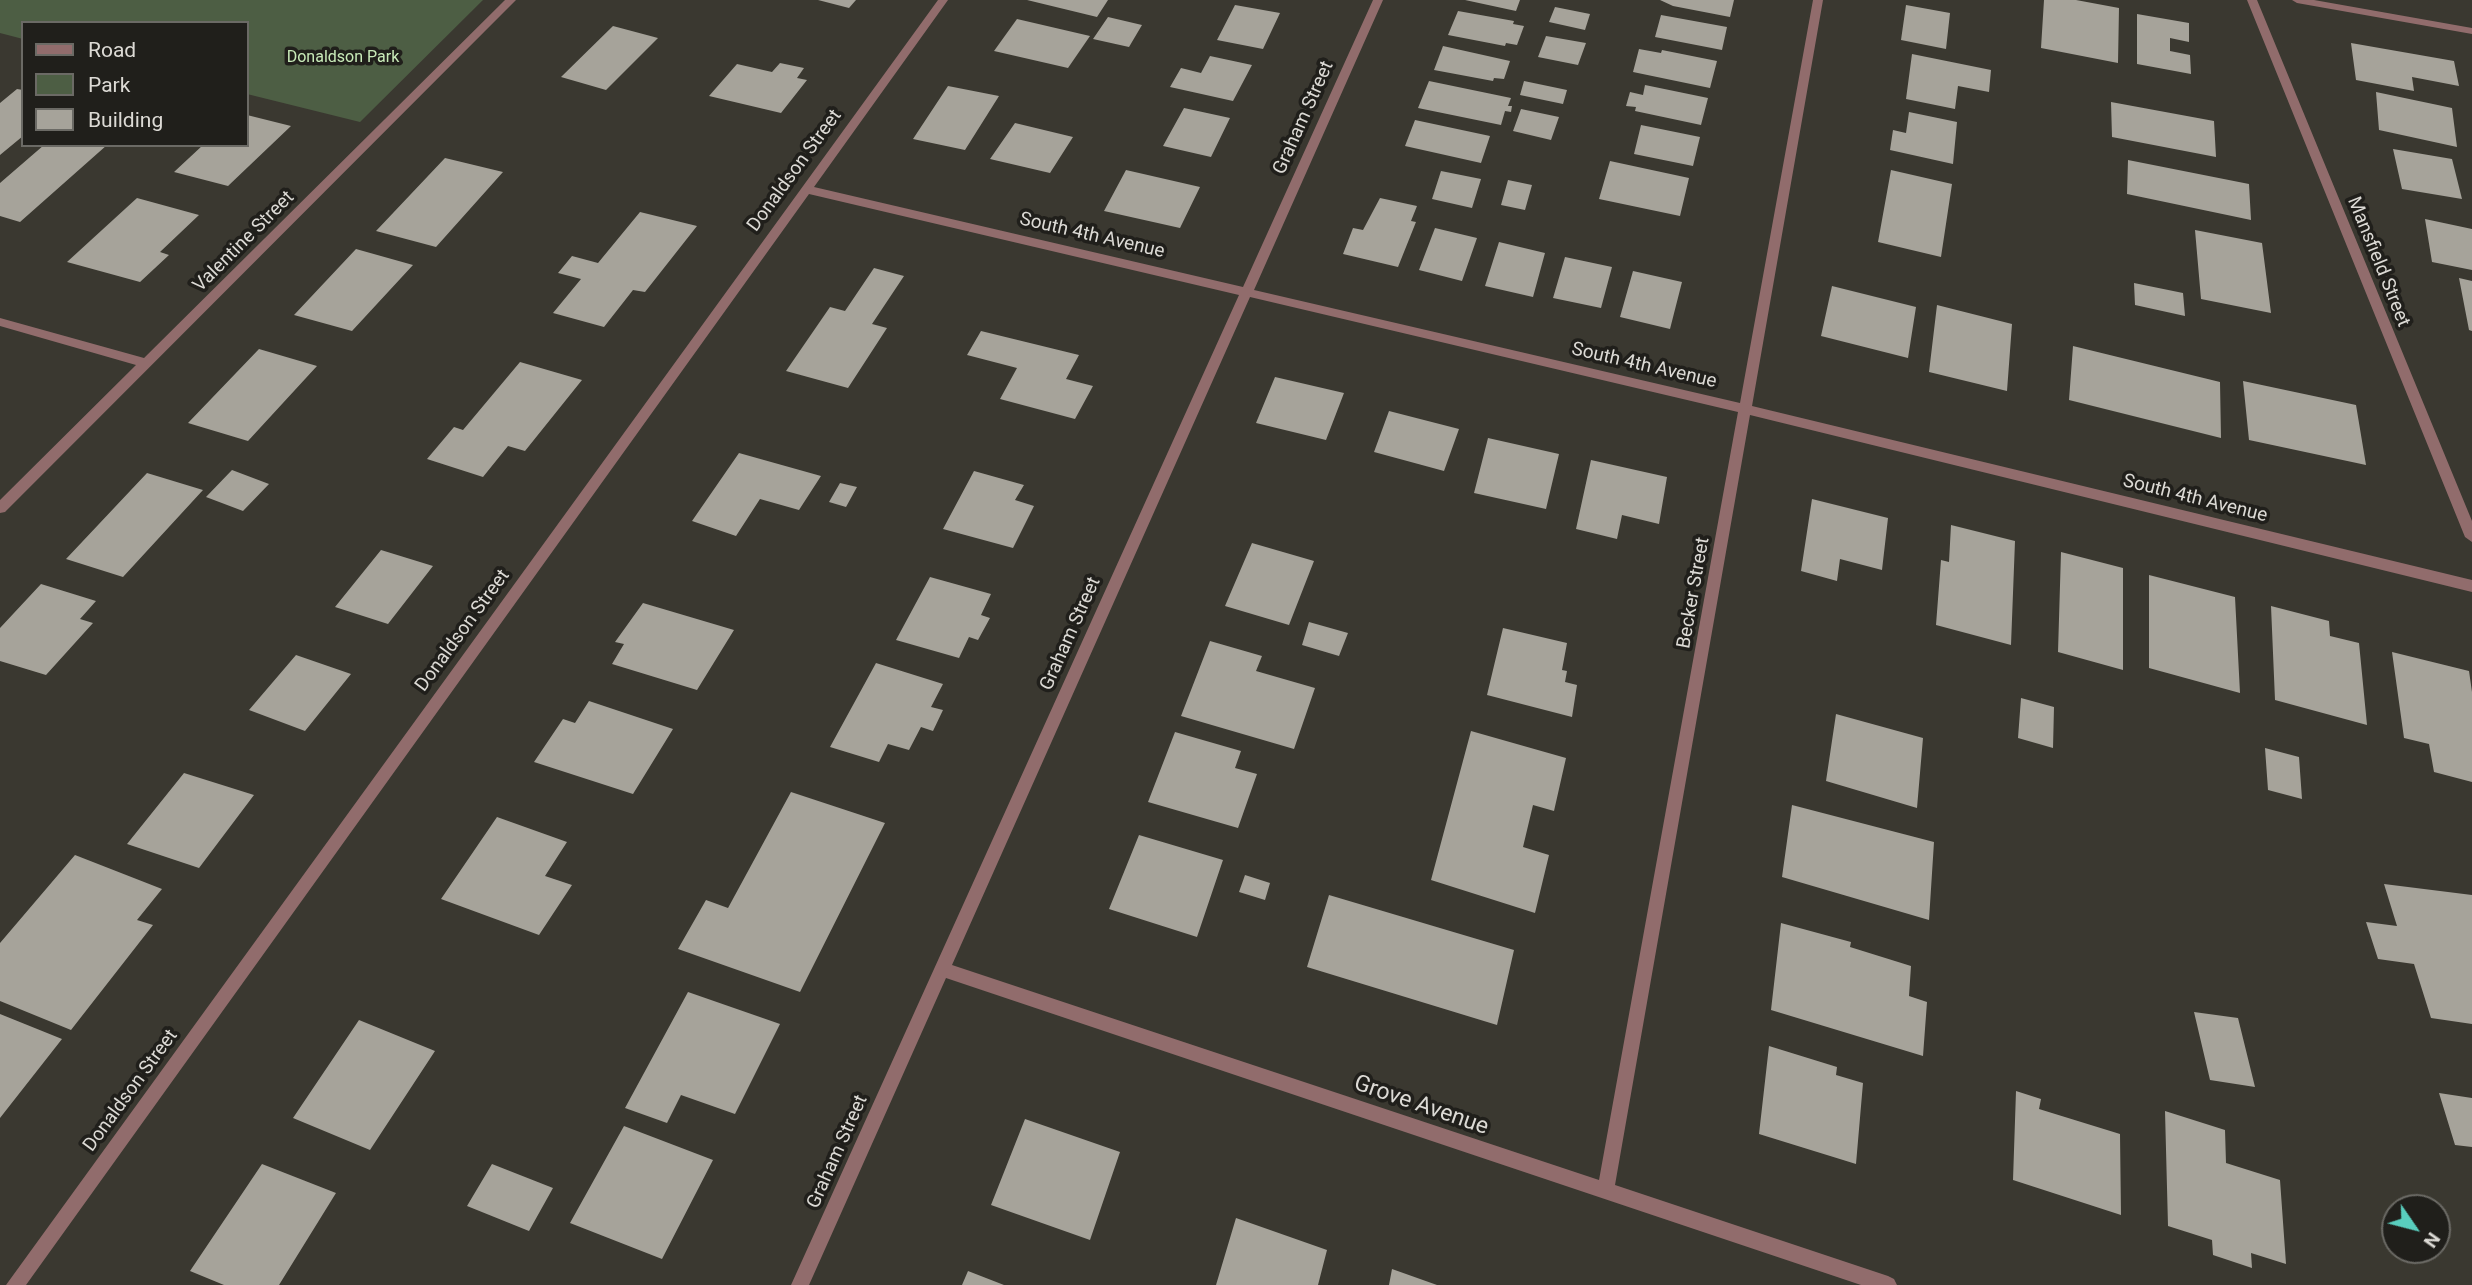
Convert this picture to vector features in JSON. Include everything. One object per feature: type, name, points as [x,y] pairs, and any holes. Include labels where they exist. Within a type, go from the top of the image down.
[{"type":"street","name":"Valentine Street","points":[[0,508],[511,0]]},
{"type":"street","name":"Donaldson Street","points":[[15,1285],[943,0]]},
{"type":"street","name":"Graham Street","points":[[800,1285],[1378,0]]},
{"type":"street","name":"Becker Street","points":[[1605,1192],[1818,0]]},
{"type":"street","name":"Mansfield Street","points":[[2252,0],[2472,537]]},
{"type":"street","points":[[2297,0],[2472,31]]},
{"type":"street","name":"South 4th Avenue","points":[[806,189],[1746,409],[2472,586]]},
{"type":"street","points":[[0,322],[146,363]]},
{"type":"street","name":"Grove Avenue","points":[[942,969],[1888,1285]]},
{"type":"green space","name":"Donaldson Park","points":[[0,0],[483,0],[360,122],[248,94],[248,21],[21,21],[21,38],[0,33]]},
{"type":"building","points":[[818,0],[856,0],[849,8]]},
{"type":"building","points":[[1027,0],[1108,0],[1097,17]]},
{"type":"building","points":[[1465,0],[1520,0],[1516,11]]},
{"type":"building","points":[[1660,0],[1734,0],[1730,17],[1673,6]]},
{"type":"building","points":[[2044,0],[2076,0],[2119,8],[2118,63],[2041,48]]},
{"type":"building","points":[[1235,5],[1280,13],[1263,49],[1217,40]]},
{"type":"building","points":[[1906,5],[1950,13],[1946,49],[1901,40]]},
{"type":"building","points":[[1555,7],[1590,14],[1585,30],[1549,22]]},
{"type":"building","points":[[1458,11],[1514,21],[1513,24],[1524,26],[1517,45],[1506,43],[1505,46],[1448,35]]},
{"type":"building","points":[[2137,14],[2189,23],[2189,42],[2170,38],[2170,51],[2190,55],[2191,74],[2137,64]]},
{"type":"building","points":[[1661,15],[1727,27],[1722,50],[1655,37]]},
{"type":"building","points":[[1108,17],[1142,25],[1129,47],[1093,39]]},
{"type":"building","points":[[1017,19],[1090,36],[1068,68],[994,51]]},
{"type":"building","points":[[613,26],[658,38],[606,90],[561,77]]},
{"type":"building","points":[[1546,36],[1586,43],[1578,65],[1538,57]]},
{"type":"building","points":[[2351,43],[2454,61],[2459,86],[2412,77],[2414,91],[2356,80]]},
{"type":"building","points":[[1443,46],[1510,61],[1504,79],[1494,78],[1493,81],[1434,70]]},
{"type":"building","points":[[1639,49],[1661,53],[1662,50],[1717,61],[1710,88],[1633,72]]},
{"type":"building","points":[[1912,54],[1991,70],[1989,92],[1958,86],[1955,109],[1906,99]]},
{"type":"building","points":[[1210,56],[1252,65],[1233,101],[1170,87],[1181,68],[1201,73]]},
{"type":"building","points":[[780,63],[804,68],[797,78],[807,80],[781,113],[709,96],[737,64],[772,72]]},
{"type":"building","points":[[1429,81],[1511,98],[1508,106],[1512,106],[1511,112],[1505,111],[1501,125],[1418,108]]},
{"type":"building","points":[[1524,81],[1567,90],[1563,104],[1520,95]]},
{"type":"building","points":[[1645,85],[1708,98],[1701,125],[1635,111],[1636,107],[1626,106],[1630,92],[1643,95]]},
{"type":"building","points":[[948,86],[999,96],[965,150],[913,139]]},
{"type":"building","points":[[17,89],[21,90],[21,138],[0,155],[0,103]]},
{"type":"building","points":[[2376,92],[2452,108],[2457,147],[2379,130]]},
{"type":"building","points":[[2111,102],[2214,121],[2216,157],[2112,137]]},
{"type":"building","points":[[1184,108],[1230,118],[1211,157],[1163,146]]},
{"type":"building","points":[[1521,109],[1559,117],[1551,140],[1513,131]]},
{"type":"building","points":[[1909,112],[1957,122],[1953,164],[1890,150],[1893,130],[1906,133]]},
{"type":"building","points":[[248,115],[291,126],[228,186],[174,172],[201,147],[248,147]]},
{"type":"building","points":[[1415,120],[1490,136],[1481,163],[1405,146]]},
{"type":"building","points":[[1015,123],[1073,137],[1050,173],[990,159]]},
{"type":"building","points":[[1641,125],[1700,137],[1693,166],[1634,154]]},
{"type":"building","points":[[42,147],[105,147],[20,222],[0,216],[0,183]]},
{"type":"building","points":[[2393,149],[2452,159],[2462,199],[2402,189]]},
{"type":"building","points":[[445,158],[503,172],[436,247],[376,231]]},
{"type":"building","points":[[2128,160],[2249,184],[2251,220],[2127,194]]},
{"type":"building","points":[[1610,161],[1689,178],[1680,216],[1599,199]]},
{"type":"building","points":[[1126,170],[1200,187],[1180,228],[1104,211]]},
{"type":"building","points":[[1891,170],[1952,184],[1941,257],[1878,242]]},
{"type":"building","points":[[1441,171],[1481,179],[1472,208],[1432,199]]},
{"type":"building","points":[[1508,180],[1532,185],[1525,210],[1501,205]]},
{"type":"building","points":[[137,198],[199,215],[160,252],[169,255],[140,282],[67,262]]},
{"type":"building","points":[[1380,198],[1417,206],[1411,221],[1416,222],[1398,267],[1343,254],[1353,228],[1363,230]]},
{"type":"building","points":[[640,212],[697,226],[645,292],[633,290],[604,327],[553,313],[581,279],[558,273],[572,256],[598,263]]},
{"type":"building","points":[[2425,219],[2472,229],[2472,270],[2432,262]]},
{"type":"building","points":[[1435,228],[1477,238],[1462,281],[1419,270]]},
{"type":"building","points":[[2195,230],[2262,243],[2271,313],[2201,299]]},
{"type":"building","points":[[1499,242],[1545,253],[1533,297],[1485,286]]},
{"type":"building","points":[[356,249],[413,265],[352,331],[294,315]]},
{"type":"building","points":[[1565,257],[1612,267],[1601,308],[1553,298]]},
{"type":"building","points":[[874,268],[904,276],[872,324],[887,328],[848,388],[786,371],[830,307],[845,311]]},
{"type":"building","points":[[1633,271],[1682,282],[1670,329],[1620,317]]},
{"type":"building","points":[[2459,278],[2472,281],[2472,331],[2469,330]]},
{"type":"building","points":[[2134,283],[2183,293],[2185,316],[2135,305]]},
{"type":"building","points":[[1832,286],[1916,307],[1908,358],[1821,336]]},
{"type":"building","points":[[1937,305],[2012,324],[2007,391],[1929,372]]},
{"type":"building","points":[[981,331],[1079,355],[1066,379],[1093,386],[1075,419],[1000,399],[1017,368],[967,355]]},
{"type":"building","points":[[2073,346],[2220,382],[2221,438],[2069,400]]},
{"type":"building","points":[[259,349],[317,366],[248,441],[188,423]]},
{"type":"building","points":[[520,362],[582,380],[525,451],[508,446],[483,477],[427,459],[454,427],[463,430]]},
{"type":"building","points":[[1275,377],[1344,393],[1326,440],[1256,423]]},
{"type":"building","points":[[2243,381],[2356,405],[2366,465],[2249,440]]},
{"type":"building","points":[[1389,411],[1459,429],[1444,471],[1374,452]]},
{"type":"building","points":[[1488,438],[1559,454],[1546,509],[1474,493]]},
{"type":"building","points":[[739,453],[821,476],[799,510],[760,499],[736,536],[692,521]]},
{"type":"building","points":[[1591,460],[1667,477],[1659,524],[1622,515],[1617,539],[1576,529]]},
{"type":"building","points":[[232,470],[269,484],[243,511],[206,497]]},
{"type":"building","points":[[974,471],[1024,485],[1015,500],[1034,506],[1013,548],[943,529]]},
{"type":"building","points":[[147,473],[203,490],[123,577],[66,559]]},
{"type":"building","points":[[840,483],[857,487],[846,507],[829,502]]},
{"type":"building","points":[[1812,499],[1888,518],[1882,570],[1840,559],[1837,581],[1801,571]]},
{"type":"building","points":[[1951,525],[2015,541],[2011,645],[1936,625],[1941,560],[1949,562]]},
{"type":"building","points":[[1252,543],[1314,561],[1289,625],[1225,606]]},
{"type":"building","points":[[381,550],[433,566],[388,624],[335,607]]},
{"type":"building","points":[[2061,552],[2123,568],[2123,670],[2058,652]]},
{"type":"building","points":[[2149,575],[2235,597],[2240,693],[2149,668]]},
{"type":"building","points":[[930,577],[991,594],[981,615],[990,618],[978,640],[969,637],[959,658],[896,640]]},
{"type":"building","points":[[41,584],[96,601],[80,619],[93,623],[46,675],[0,661],[0,628]]},
{"type":"building","points":[[643,603],[734,630],[697,690],[612,664],[624,644],[615,642]]},
{"type":"building","points":[[2271,606],[2329,621],[2330,636],[2359,643],[2367,725],[2275,700]]},
{"type":"building","points":[[1309,622],[1348,633],[1339,656],[1302,645]]},
{"type":"building","points":[[1503,628],[1567,643],[1562,670],[1567,671],[1565,682],[1577,685],[1572,717],[1487,695]]},
{"type":"building","points":[[1210,641],[1262,656],[1256,671],[1315,688],[1294,749],[1181,716]]},
{"type":"building","points":[[2392,652],[2469,671],[2472,692],[2472,782],[2434,772],[2429,744],[2404,738]]},
{"type":"building","points":[[296,655],[351,674],[305,731],[249,710]]},
{"type":"building","points":[[876,663],[943,684],[931,707],[943,710],[933,731],[921,727],[909,750],[888,744],[879,762],[830,747]]},
{"type":"building","points":[[2021,698],[2054,707],[2053,748],[2018,738]]},
{"type":"building","points":[[589,701],[673,729],[633,794],[534,762],[563,719],[575,723]]},
{"type":"building","points":[[1836,714],[1923,738],[1917,808],[1826,781]]},
{"type":"building","points":[[1471,731],[1566,758],[1554,811],[1533,805],[1523,847],[1549,855],[1535,913],[1431,880]]},
{"type":"building","points":[[1175,732],[1241,751],[1235,768],[1257,774],[1238,828],[1148,802]]},
{"type":"building","points":[[2265,748],[2299,757],[2302,799],[2268,790]]},
{"type":"building","points":[[184,773],[254,795],[199,868],[127,844]]},
{"type":"building","points":[[791,792],[885,823],[800,992],[678,949],[706,900],[728,908]]},
{"type":"building","points":[[1792,805],[1934,842],[1929,920],[1782,877]]},
{"type":"building","points":[[497,817],[567,842],[545,876],[572,885],[539,935],[441,899]]},
{"type":"building","points":[[1139,835],[1223,860],[1197,937],[1109,909]]},
{"type":"building","points":[[75,855],[162,889],[137,920],[153,925],[71,1030],[0,1001],[0,943]]},
{"type":"building","points":[[1245,875],[1270,883],[1265,900],[1239,892]]},
{"type":"building","points":[[2384,884],[2472,895],[2472,1024],[2431,1018],[2414,964],[2378,959],[2366,922],[2397,926]]},
{"type":"building","points":[[1329,895],[1514,950],[1497,1025],[1307,967]]},
{"type":"building","points":[[1781,923],[1851,942],[1850,947],[1911,966],[1909,996],[1927,1002],[1923,1056],[1771,1010]]},
{"type":"building","points":[[688,992],[780,1024],[735,1114],[681,1095],[667,1123],[625,1108]]},
{"type":"building","points":[[2194,1012],[2238,1018],[2255,1087],[2210,1080]]},
{"type":"building","points":[[0,1014],[62,1039],[0,1118]]},
{"type":"building","points":[[359,1020],[435,1051],[370,1150],[293,1118]]},
{"type":"building","points":[[1769,1046],[1837,1067],[1836,1075],[1863,1083],[1856,1164],[1759,1134]]},
{"type":"building","points":[[2016,1091],[2041,1099],[2039,1109],[2120,1134],[2121,1215],[2013,1180]]},
{"type":"building","points":[[2439,1093],[2472,1098],[2472,1147],[2455,1145]]},
{"type":"building","points":[[2165,1111],[2225,1130],[2226,1163],[2280,1180],[2286,1264],[2251,1253],[2252,1268],[2213,1255],[2212,1240],[2168,1226]]},
{"type":"building","points":[[1025,1119],[1120,1152],[1090,1240],[991,1205]]},
{"type":"building","points":[[624,1126],[713,1160],[662,1259],[570,1223]]},
{"type":"building","points":[[262,1164],[336,1193],[279,1285],[224,1285],[190,1271]]},
{"type":"building","points":[[492,1164],[553,1188],[529,1231],[467,1206]]},
{"type":"building","points":[[1236,1218],[1327,1250],[1318,1285],[1216,1285]]},
{"type":"building","points":[[1392,1269],[1437,1285],[1389,1285]]},
{"type":"building","points":[[968,1271],[1004,1285],[962,1285]]}]
